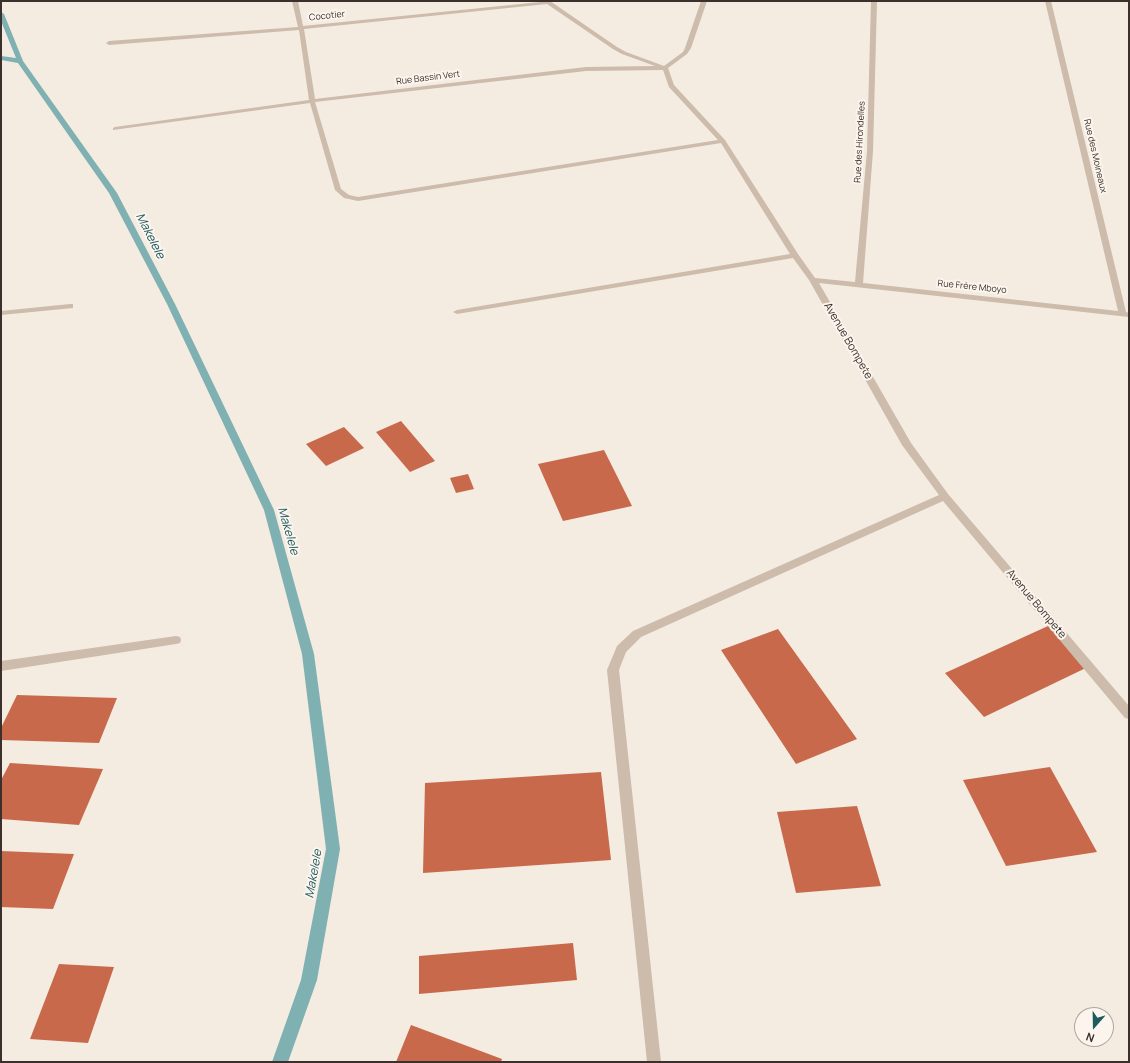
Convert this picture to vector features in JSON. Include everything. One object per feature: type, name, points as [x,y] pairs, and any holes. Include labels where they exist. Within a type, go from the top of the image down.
[{"type":"street","points":[[295,1],[301,28],[312,101],[338,190],[342,195],[348,198],[358,199],[723,141]]},
{"type":"street","points":[[547,1],[620,51],[665,68],[688,48],[704,1]]},
{"type":"street","name":"Cocotier","points":[[109,44],[301,28],[547,1]]},
{"type":"street","name":"Rue des Hirondelles","points":[[859,285],[870,151],[874,1]]},
{"type":"street","name":"Rue des Moineaux","points":[[1048,1],[1126,315]]},
{"type":"street","name":"Rue Bassin Vert","points":[[115,129],[312,101],[586,69],[665,68]]},
{"type":"street","name":"Avenue Bompete","points":[[665,68],[671,86],[675,92],[723,141],[795,255],[813,280],[907,445],[945,496],[1129,714]]},
{"type":"street","points":[[457,312],[795,255]]},
{"type":"street","name":"Rue Frère Mboyo","points":[[813,280],[1126,315]]},
{"type":"street","points":[[1,313],[70,306]]},
{"type":"street","points":[[654,1062],[613,670],[621,649],[637,634],[945,496]]},
{"type":"street","points":[[1,666],[176,640]]},
{"type":"building","points":[[401,421],[435,461],[410,472],[376,432]]},
{"type":"building","points":[[344,427],[364,448],[326,466],[306,444]]},
{"type":"building","points":[[604,450],[632,506],[563,521],[538,464]]},
{"type":"building","points":[[468,474],[474,489],[456,493],[450,478]]},
{"type":"building","points":[[1048,626],[1090,666],[984,717],[945,673]]},
{"type":"building","points":[[778,629],[857,739],[796,764],[721,650]]},
{"type":"building","points":[[17,695],[117,698],[99,743],[1,740],[1,728]]},
{"type":"building","points":[[10,763],[103,769],[79,825],[1,819],[1,780]]},
{"type":"building","points":[[1050,767],[1097,852],[1006,866],[963,780]]},
{"type":"building","points":[[601,772],[611,860],[423,873],[425,783]]},
{"type":"building","points":[[857,806],[881,886],[796,893],[777,812]]},
{"type":"building","points":[[1,851],[74,854],[53,909],[1,907]]},
{"type":"building","points":[[573,943],[577,980],[419,994],[419,956]]},
{"type":"building","points":[[59,964],[114,967],[88,1043],[30,1039]]},
{"type":"building","points":[[411,1025],[502,1059],[501,1062],[396,1062]]},
{"type":"waterway","points":[[1,14],[20,61]]},
{"type":"waterway","points":[[1,58],[20,61]]},
{"type":"waterway","name":"Makelele","points":[[20,61],[113,193],[171,304],[269,510],[308,654],[333,849],[309,980],[280,1062]]}]
